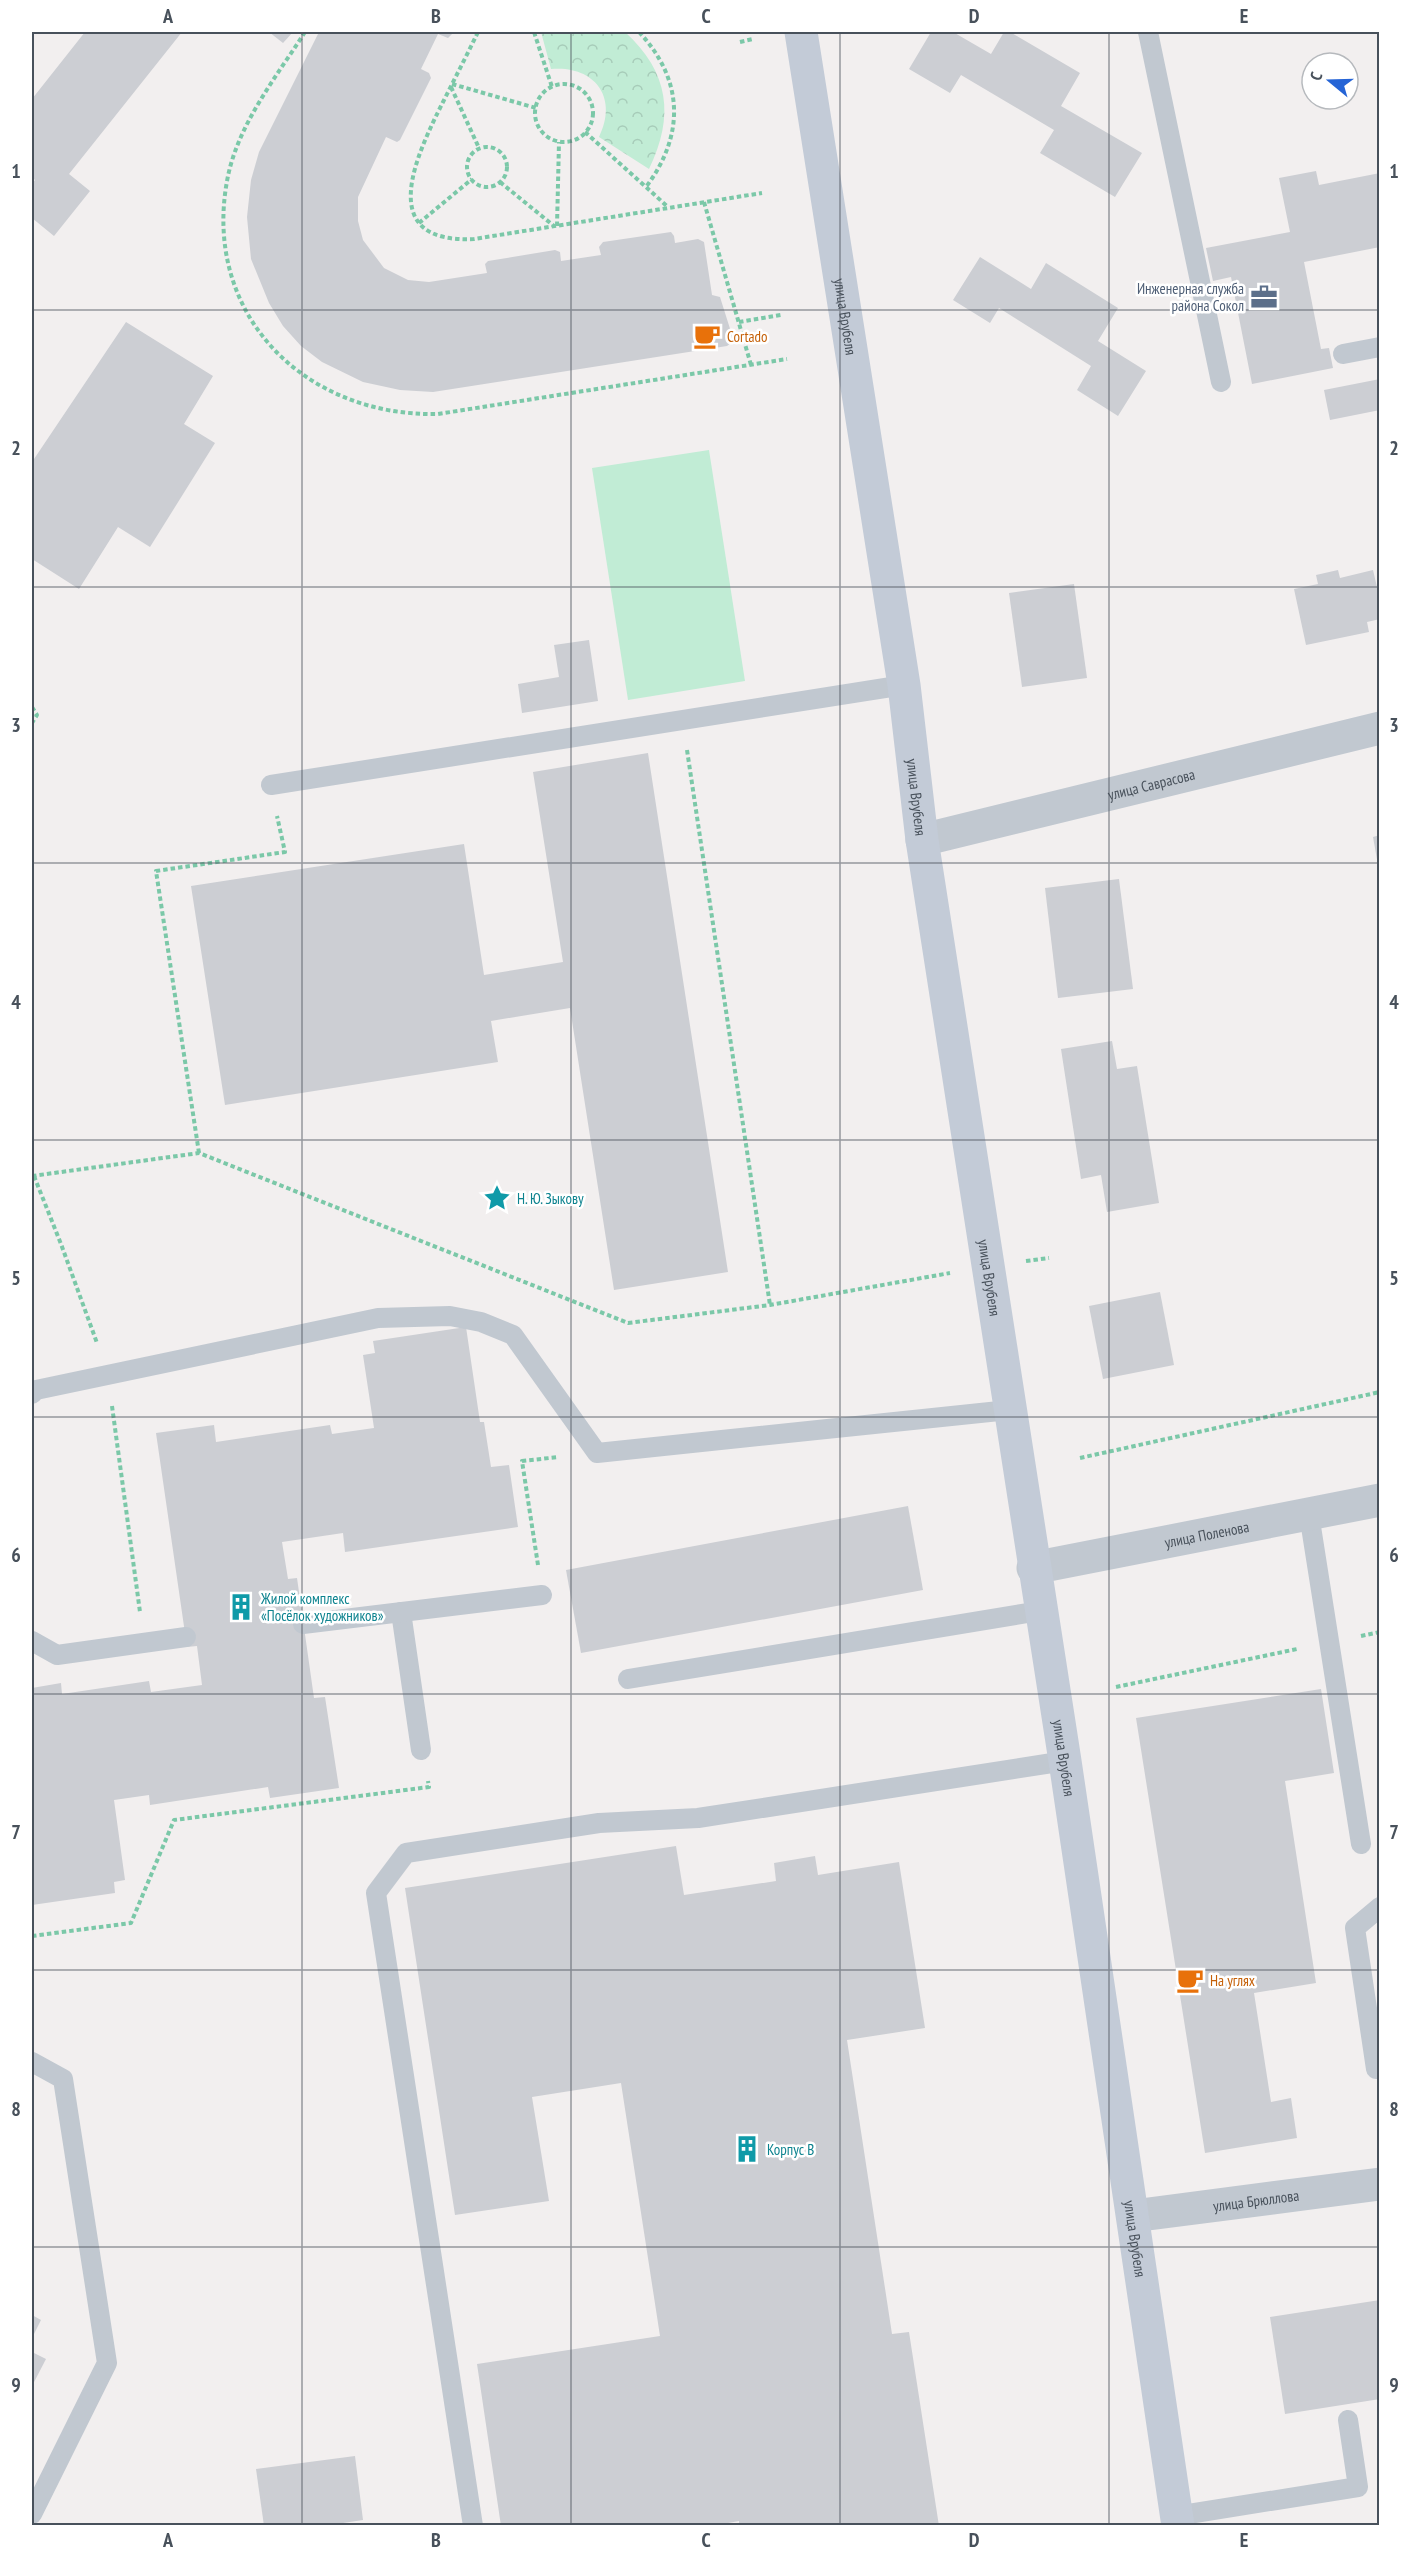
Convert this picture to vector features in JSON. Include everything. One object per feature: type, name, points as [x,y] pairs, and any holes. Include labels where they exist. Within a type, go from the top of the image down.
[{"type":"street","name":"улица Врубеля","points":[[801,32],[904,685],[922,840],[1065,1761],[1177,2521]]},
{"type":"street","name":"улица Саврасова","points":[[922,840],[1380,728]]},
{"type":"street","name":"улица Поленова","points":[[1034,1568],[1380,1500]]},
{"type":"street","name":"улица Брюллова","points":[[1133,2216],[1380,2184]]},
{"type":"lane","points":[[1149,32],[1221,382]]},
{"type":"lane","points":[[1343,354],[1380,347]]},
{"type":"lane","points":[[271,785],[904,685]]},
{"type":"lane","points":[[32,1394],[36,1390],[378,1318],[450,1316],[482,1322],[513,1335],[597,1454],[1009,1410]]},
{"type":"lane","points":[[1309,1514],[1362,1844]]},
{"type":"lane","points":[[303,1624],[542,1595]]},
{"type":"lane","points":[[628,1679],[1040,1611]]},
{"type":"lane","points":[[401,1612],[421,1750]]},
{"type":"lane","points":[[32,1641],[57,1655],[186,1637]]},
{"type":"lane","points":[[473,2526],[376,1893],[406,1853],[599,1823],[698,1818],[1065,1761]]},
{"type":"lane","points":[[1376,2069],[1355,1928],[1380,1907]]},
{"type":"lane","points":[[32,2062],[63,2079],[107,2363],[32,2514]]},
{"type":"lane","points":[[1177,2521],[1358,2487],[1348,2420]]},
{"type":"path","points":[[305,32],[240,140],[228,175],[224,217],[229,264],[249,314],[286,362],[309,380],[332,394],[366,406],[398,413],[438,414],[787,359]]},
{"type":"path","points":[[478,32],[424,139],[413,169],[410,193],[412,210],[419,223],[430,231],[442,236],[463,239],[762,193]]},
{"type":"path","points":[[534,32],[552,87]]},
{"type":"path","points":[[639,32],[653,46],[665,68],[673,93],[675,119],[670,144],[660,168],[646,187]]},
{"type":"path","points":[[740,42],[753,39]]},
{"type":"path","points":[[568,84],[580,89],[589,98],[592,111],[591,124],[585,132],[572,141],[559,142],[547,137],[538,127],[535,115],[536,102],[544,92],[552,87],[568,84]]},
{"type":"path","points":[[451,85],[536,108]]},
{"type":"path","points":[[451,85],[479,148]]},
{"type":"path","points":[[585,132],[669,208]]},
{"type":"path","points":[[555,226],[559,142]]},
{"type":"path","points":[[489,146],[499,150],[506,158],[508,169],[505,178],[496,186],[486,187],[476,184],[472,179],[467,165],[470,155],[479,148],[489,146]]},
{"type":"path","points":[[419,223],[472,179]]},
{"type":"path","points":[[501,182],[555,226]]},
{"type":"path","points":[[704,202],[751,365]]},
{"type":"path","points":[[739,322],[781,315]]},
{"type":"path","points":[[32,707],[37,715],[32,723]]},
{"type":"path","points":[[683,720],[770,1305]]},
{"type":"path","points":[[199,1154],[156,871],[285,852],[271,785]]},
{"type":"path","points":[[144,1643],[108,1375],[33,1176],[199,1154],[628,1323],[770,1305],[952,1273]]},
{"type":"path","points":[[1021,1262],[1049,1258]]},
{"type":"path","points":[[1080,1458],[1380,1392]]},
{"type":"path","points":[[522,1461],[542,1595]]},
{"type":"path","points":[[1116,1687],[1380,1632]]},
{"type":"path","points":[[32,1936],[131,1923],[174,1820],[429,1787],[421,1750]]},
{"type":"green space","points":[[541,32],[625,32],[640,47],[659,79],[663,96],[662,131],[649,169],[599,137],[606,109],[599,86],[579,72],[551,69]]},
{"type":"green space","points":[[709,450],[745,681],[628,700],[592,468]]},
{"type":"building","points":[[85,32],[182,32],[69,174],[90,191],[54,236],[32,218],[32,184],[35,180],[32,177],[32,99]]},
{"type":"building","points":[[269,32],[293,32],[283,43]]},
{"type":"building","points":[[319,32],[454,32],[448,38],[438,34],[421,69],[429,73],[431,78],[400,140],[397,142],[386,137],[358,197],[358,221],[363,240],[384,268],[408,280],[429,282],[487,273],[485,264],[488,261],[555,250],[560,252],[561,261],[601,255],[599,247],[603,242],[671,232],[675,243],[698,239],[704,242],[712,295],[720,297],[732,335],[731,343],[727,346],[433,392],[400,390],[363,382],[322,362],[301,346],[283,326],[269,303],[251,259],[247,217],[251,180],[259,152]]},
{"type":"building","points":[[931,32],[953,32],[991,54],[1004,32],[1010,32],[1080,73],[1061,106],[1142,153],[1115,197],[1040,153],[1054,130],[961,75],[950,93],[909,69]]},
{"type":"building","points":[[1316,171],[1319,185],[1380,173],[1380,247],[1304,262],[1321,349],[1329,348],[1333,368],[1252,384],[1231,277],[1213,281],[1206,248],[1290,232],[1279,178]]},
{"type":"building","points":[[980,257],[1031,289],[1046,263],[1118,308],[1098,341],[1146,371],[1118,416],[1077,390],[1091,366],[999,308],[990,323],[953,300]]},
{"type":"building","points":[[126,322],[213,376],[184,424],[215,443],[150,547],[118,527],[79,589],[32,559],[32,462]]},
{"type":"building","points":[[1380,379],[1380,410],[1330,420],[1324,390]]},
{"type":"building","points":[[1338,570],[1340,578],[1373,570],[1380,600],[1380,619],[1367,622],[1369,632],[1306,645],[1294,589],[1318,584],[1316,575]]},
{"type":"building","points":[[1074,584],[1087,678],[1022,687],[1009,593]]},
{"type":"building","points":[[589,640],[598,701],[522,713],[518,684],[559,677],[554,645]]},
{"type":"building","points":[[648,753],[728,1272],[614,1290],[570,1008],[491,1021],[498,1062],[225,1105],[191,886],[464,844],[484,975],[563,962],[533,772]]},
{"type":"building","points":[[1380,835],[1380,865],[1378,865],[1373,837]]},
{"type":"building","points":[[1119,879],[1133,989],[1058,998],[1045,888]]},
{"type":"building","points":[[1112,1041],[1117,1069],[1137,1066],[1159,1203],[1107,1212],[1101,1175],[1081,1179],[1061,1049]]},
{"type":"building","points":[[1160,1292],[1174,1365],[1103,1379],[1089,1306]]},
{"type":"building","name":"Жилой комплекс «Посёлок художников»","points":[[466,1327],[480,1422],[484,1422],[491,1467],[509,1465],[518,1527],[345,1552],[343,1533],[282,1542],[288,1579],[297,1578],[314,1698],[325,1697],[339,1788],[270,1798],[268,1787],[150,1805],[149,1795],[114,1800],[125,1880],[114,1882],[115,1893],[32,1905],[32,1688],[61,1683],[62,1694],[149,1681],[151,1692],[202,1685],[197,1646],[187,1647],[156,1433],[214,1425],[216,1442],[330,1425],[332,1434],[374,1428],[363,1355],[375,1353],[373,1341]]},
{"type":"building","points":[[908,1506],[923,1590],[581,1653],[566,1570]]},
{"type":"building","points":[[1321,1689],[1334,1773],[1285,1781],[1316,1983],[1254,1993],[1271,2102],[1291,2098],[1297,2138],[1205,2153],[1136,1718]]},
{"type":"building","name":"Корпус В","points":[[676,1846],[684,1895],[776,1881],[774,1863],[815,1856],[818,1875],[899,1862],[925,2028],[847,2040],[892,2334],[909,2332],[939,2526],[739,2526],[739,2521],[712,2526],[501,2526],[477,2364],[660,2336],[621,2083],[532,2097],[549,2201],[455,2215],[405,1888]]},
{"type":"building","points":[[1380,2300],[1380,2399],[1285,2414],[1270,2317]]},
{"type":"building","points":[[32,2315],[41,2320],[32,2338]]},
{"type":"building","points":[[32,2352],[46,2359],[32,2386]]},
{"type":"building","points":[[355,2456],[363,2520],[323,2526],[264,2526],[256,2469]]},
{"type":"place","name":"Инженерная служба района Сокол","points":[[1264,297]]},
{"type":"place","name":"Cortado","points":[[707,336]]},
{"type":"place","name":"Н. Ю. Зыкову","points":[[497,1198]]},
{"type":"place","name":"Жилой комплекс «Посёлок художников»","points":[[241,1607]]},
{"type":"place","name":"На углях","points":[[1190,1980]]},
{"type":"place","name":"Корпус В","points":[[747,2149]]}]
